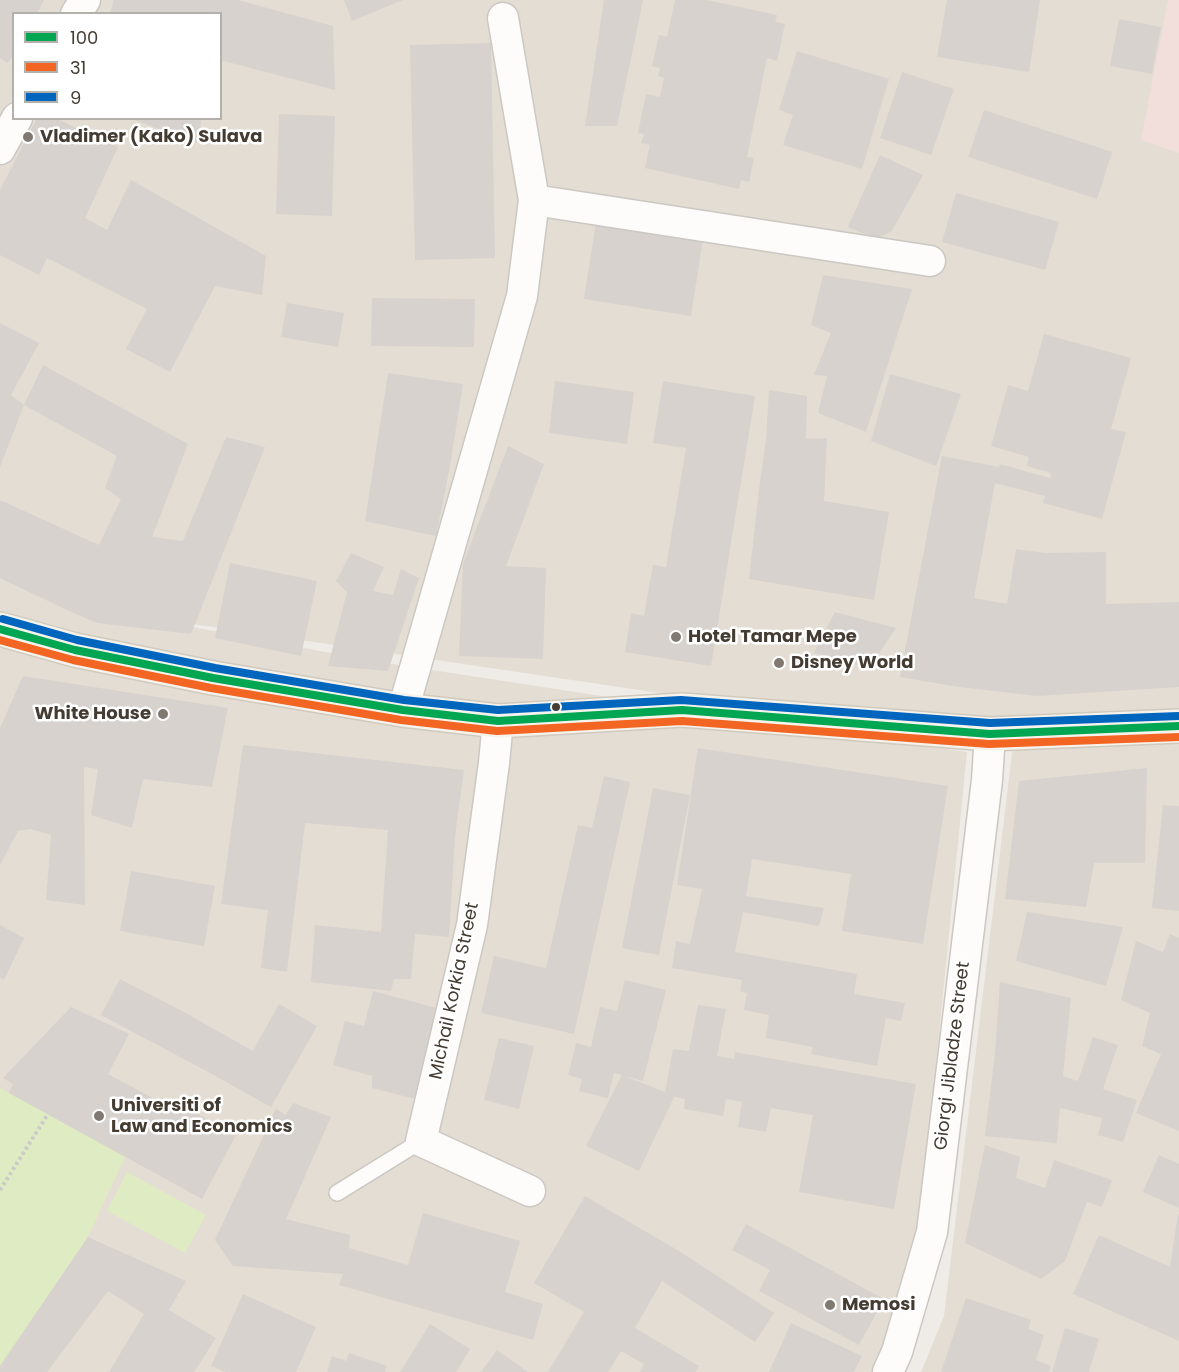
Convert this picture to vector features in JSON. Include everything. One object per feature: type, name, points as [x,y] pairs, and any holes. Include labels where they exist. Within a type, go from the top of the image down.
[{"type":"main road","points":[[0,629],[75,650],[213,678],[403,710],[498,721],[682,710],[990,734],[1179,726]]},
{"type":"street","points":[[403,710],[522,296],[534,200],[503,18]]},
{"type":"street","points":[[0,149],[16,120]]},
{"type":"street","points":[[534,200],[930,261]]},
{"type":"street","name":"Michail Korkia Street","points":[[422,1141],[472,925],[498,721]]},
{"type":"street","name":"Giorgi Jibladze Street","points":[[888,1372],[897,1352],[932,1232],[986,792],[990,734]]},
{"type":"street","points":[[422,1141],[530,1191]]},
{"type":"lane","points":[[337,1193],[422,1141]]},
{"type":"path","points":[[0,1190],[48,1114]]},
{"type":"shaded area","points":[[0,0],[1179,0],[1179,1372],[921,1372],[944,1316],[1013,745],[124,614],[373,661],[967,752],[919,1236],[875,1372],[0,1372]]},
{"type":"shaded area","points":[[1168,0],[1179,0],[1179,153],[1141,140]]},
{"type":"green space","points":[[0,1088],[125,1157],[88,1237],[0,1366]]},
{"type":"green space","points":[[127,1172],[206,1215],[185,1253],[107,1211]]},
{"type":"building","points":[[0,0],[44,0],[38,12],[12,12],[12,57],[8,63],[0,58]]},
{"type":"building","points":[[114,0],[238,0],[333,26],[335,90],[222,61],[222,12],[111,12]]},
{"type":"building","points":[[344,0],[403,0],[352,21]]},
{"type":"building","points":[[604,0],[643,0],[617,126],[585,126]]},
{"type":"building","points":[[675,0],[707,0],[777,15],[775,22],[785,24],[777,61],[767,58],[747,157],[754,158],[749,182],[741,180],[739,189],[645,168],[650,145],[641,143],[644,134],[638,133],[646,94],[660,97],[664,78],[658,76],[660,68],[652,66],[659,35],[667,37]]},
{"type":"building","points":[[947,0],[1040,0],[1029,72],[937,57]]},
{"type":"building","points":[[1119,19],[1161,27],[1152,74],[1110,66]]},
{"type":"building","points":[[491,43],[495,258],[415,260],[410,45]]},
{"type":"building","points":[[797,51],[889,79],[862,169],[783,145],[793,115],[779,110]]},
{"type":"building","points":[[902,72],[954,89],[931,155],[880,138]]},
{"type":"building","points":[[984,110],[1112,152],[1097,199],[968,157]]},
{"type":"building","points":[[279,114],[335,116],[332,216],[276,214]]},
{"type":"building","points":[[36,120],[59,120],[118,147],[85,218],[107,230],[131,180],[266,256],[262,295],[215,286],[170,372],[126,349],[147,309],[47,258],[39,275],[0,255],[0,190]]},
{"type":"building","points":[[134,120],[202,120],[197,143]]},
{"type":"building","points":[[880,155],[923,175],[892,231],[876,239],[848,227]]},
{"type":"building","points":[[956,193],[1059,222],[1045,270],[942,242]]},
{"type":"building","points":[[596,222],[703,239],[691,316],[584,299]]},
{"type":"building","points":[[823,275],[912,289],[866,432],[818,413],[827,376],[814,375],[831,333],[811,325]]},
{"type":"building","points":[[372,298],[475,299],[474,347],[371,346]]},
{"type":"building","points":[[287,303],[344,313],[338,347],[281,337]]},
{"type":"building","points":[[0,323],[39,343],[11,395],[24,405],[0,467]]},
{"type":"building","points":[[1044,334],[1131,358],[1111,429],[1126,432],[1102,519],[1043,503],[1045,496],[995,483],[974,598],[1007,604],[1016,549],[1045,553],[1106,552],[1106,604],[1179,602],[1179,687],[1037,696],[959,687],[900,677],[942,456],[999,467],[1000,464],[1050,478],[1051,473],[1027,466],[1029,457],[991,446],[1008,385],[1028,391]]},
{"type":"building","points":[[43,365],[188,444],[152,537],[183,541],[226,437],[265,447],[191,634],[97,623],[0,578],[0,500],[99,545],[121,499],[105,488],[117,456],[24,405]]},
{"type":"building","points":[[388,373],[463,384],[436,536],[365,521]]},
{"type":"building","points":[[890,374],[961,394],[936,466],[871,441]]},
{"type":"building","points":[[555,381],[634,392],[627,444],[549,433]]},
{"type":"building","points":[[663,381],[755,396],[711,666],[625,652],[631,613],[644,616],[653,565],[666,567],[686,448],[653,443]]},
{"type":"building","points":[[769,390],[807,396],[806,439],[827,438],[824,501],[889,512],[874,600],[749,579],[766,439]]},
{"type":"building","points":[[508,446],[544,464],[506,566],[546,568],[543,659],[459,656],[463,564]]},
{"type":"building","points":[[351,553],[384,567],[373,591],[393,595],[401,569],[419,578],[388,671],[328,666],[347,592],[336,581]]},
{"type":"building","points":[[230,563],[317,581],[301,656],[215,638]]},
{"type":"building","points":[[835,612],[896,628],[869,668],[814,653]]},
{"type":"building","points":[[23,676],[228,708],[212,787],[143,779],[132,828],[91,815],[98,769],[84,767],[85,905],[46,900],[51,835],[31,829],[18,831],[0,865],[0,728]]},
{"type":"building","points":[[243,745],[464,770],[455,836],[449,937],[415,934],[411,979],[394,979],[391,991],[311,982],[315,925],[381,932],[388,830],[305,823],[287,972],[261,968],[268,910],[221,904]]},
{"type":"building","points":[[698,748],[948,786],[923,944],[842,931],[851,874],[752,859],[746,896],[824,908],[819,926],[743,912],[735,952],[857,974],[854,994],[905,1003],[901,1021],[886,1018],[877,1066],[811,1054],[813,1047],[766,1038],[769,1015],[744,1010],[747,993],[740,991],[742,980],[672,968],[676,941],[690,944],[702,889],[677,885]]},
{"type":"building","points":[[1147,768],[1145,863],[1094,863],[1086,907],[1005,899],[1019,781]]},
{"type":"building","points":[[604,776],[630,782],[574,1034],[481,1013],[494,956],[546,968],[578,825],[592,828]]},
{"type":"building","points":[[653,788],[690,795],[659,955],[622,948]]},
{"type":"building","points":[[1163,805],[1179,806],[1179,911],[1152,908]]},
{"type":"building","points":[[131,871],[215,886],[204,946],[120,931]]},
{"type":"building","points":[[1027,912],[1123,927],[1106,986],[1016,961]]},
{"type":"building","points":[[0,925],[24,938],[4,980],[0,978]]},
{"type":"building","points":[[1170,934],[1179,938],[1179,1131],[1136,1113],[1161,1054],[1142,1046],[1150,1013],[1121,1000],[1136,941],[1163,952]]},
{"type":"building","points":[[120,979],[253,1051],[279,1004],[317,1026],[271,1107],[101,1015]]},
{"type":"building","points":[[625,980],[666,990],[643,1081],[614,1073],[608,1098],[579,1091],[582,1079],[568,1075],[576,1043],[591,1047],[600,1007],[617,1011]]},
{"type":"building","points":[[1000,982],[1071,998],[1063,1076],[1078,1081],[1093,1037],[1118,1045],[1103,1089],[1137,1100],[1123,1142],[1098,1135],[1102,1118],[1060,1108],[1057,1143],[985,1136],[995,1053]]},
{"type":"building","points":[[373,991],[444,1010],[419,1100],[372,1088],[372,1076],[333,1065],[345,1021],[364,1026]]},
{"type":"building","points":[[698,1005],[726,1009],[717,1056],[734,1059],[735,1052],[916,1084],[894,1209],[799,1192],[813,1115],[771,1108],[766,1132],[738,1127],[742,1102],[726,1099],[723,1116],[684,1109],[685,1099],[674,1097],[639,1171],[586,1146],[622,1075],[665,1092],[673,1049],[689,1051]]},
{"type":"building","points":[[71,1007],[129,1034],[108,1074],[179,1112],[183,1106],[236,1135],[202,1199],[9,1093],[13,1084],[3,1078]]},
{"type":"building","points":[[499,1038],[534,1046],[519,1109],[484,1100]]},
{"type":"building","points":[[293,1103],[331,1117],[286,1219],[350,1235],[349,1248],[408,1265],[423,1213],[520,1241],[505,1292],[543,1304],[533,1340],[339,1285],[343,1274],[233,1266],[215,1240],[276,1109],[286,1115]]},
{"type":"building","points":[[985,1145],[1020,1157],[1016,1178],[1045,1188],[1054,1160],[1112,1180],[1102,1207],[1087,1202],[1065,1261],[1041,1279],[965,1243]]},
{"type":"building","points":[[1159,1155],[1179,1164],[1179,1208],[1143,1192]]},
{"type":"building","points":[[585,1196],[679,1251],[774,1313],[755,1342],[662,1281],[635,1328],[699,1366],[695,1372],[640,1372],[644,1364],[621,1351],[608,1372],[548,1372],[584,1312],[534,1283]]},
{"type":"building","points":[[1178,1214],[1179,1341],[1073,1294],[1099,1235],[1170,1267]]},
{"type":"building","points":[[746,1224],[884,1299],[859,1345],[759,1291],[770,1270],[732,1250]]},
{"type":"building","points":[[88,1237],[186,1281],[169,1310],[216,1338],[194,1372],[109,1372],[144,1314],[108,1291],[47,1372],[0,1372],[0,1366]]},
{"type":"building","points":[[243,1294],[316,1327],[296,1372],[226,1372],[211,1366]]},
{"type":"building","points":[[966,1298],[1031,1320],[1028,1329],[1044,1335],[1036,1360],[1051,1366],[1049,1372],[941,1372]]},
{"type":"building","points":[[791,1323],[862,1356],[854,1372],[769,1372]]},
{"type":"building","points":[[430,1324],[470,1349],[456,1372],[400,1372]]},
{"type":"building","points":[[1065,1328],[1099,1339],[1089,1372],[1052,1372]]},
{"type":"building","points":[[497,1350],[528,1372],[481,1372]]},
{"type":"building","points":[[349,1353],[387,1366],[385,1372],[327,1372],[332,1356],[346,1361]]},
{"type":"transit line","name":"9","points":[[3,619],[77,640],[215,668],[404,700],[498,710],[681,700],[990,723],[1179,716]]},
{"type":"transit line","name":"100","points":[[0,629],[75,650],[213,678],[403,710],[498,721],[682,710],[990,734],[1179,726]]},
{"type":"transit line","name":"31","points":[[0,640],[73,660],[211,688],[401,720],[497,731],[682,721],[989,744],[1179,737]]},
{"type":"place","name":"Vladimer (Kako) Sulava","points":[[28,137]]},
{"type":"place","name":"Hotel Tamar Mepe","points":[[676,637]]},
{"type":"place","name":"Disney World","points":[[779,663]]},
{"type":"place","name":"White House","points":[[163,714]]},
{"type":"place","name":"Universiti of Law and Economics","points":[[99,1116]]},
{"type":"place","name":"Memosi","points":[[830,1305]]}]
